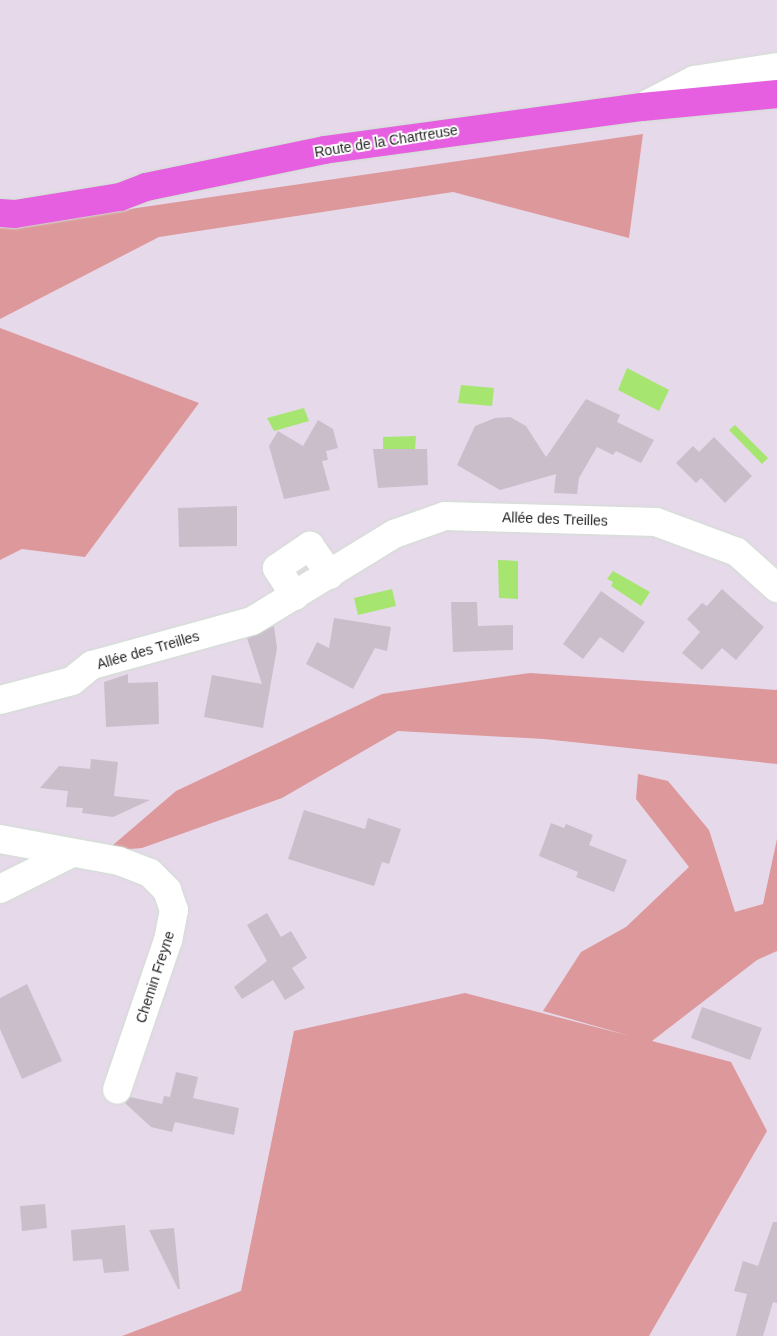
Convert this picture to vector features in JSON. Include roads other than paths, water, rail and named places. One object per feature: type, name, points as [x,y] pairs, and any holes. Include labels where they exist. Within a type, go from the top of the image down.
[{"type":"main road","name":"Route de la Chartreuse","points":[[0,213],[15,214],[120,197],[146,186],[324,150],[642,107],[777,94]]},
{"type":"street","points":[[642,107],[694,80],[777,66]]},
{"type":"street","name":"Allée des Treilles","points":[[0,700],[72,681],[92,665],[252,621],[330,575],[394,534],[445,516],[656,522],[737,552],[777,588]]},
{"type":"street","name":"Chemin Freyne","points":[[0,839],[119,860],[150,873],[167,890],[174,910],[168,940],[117,1090]]},
{"type":"street","points":[[0,890],[72,853]]}]
